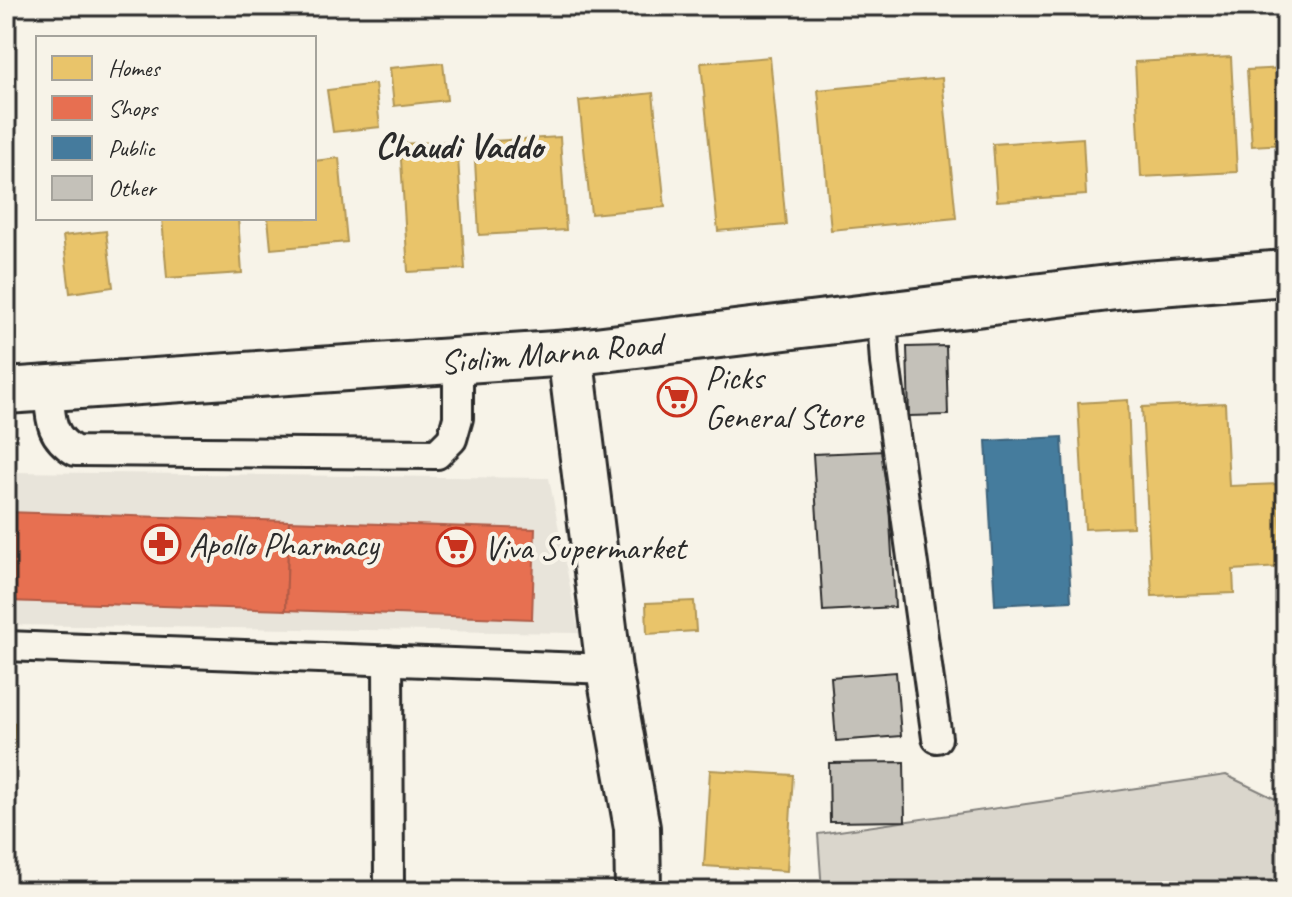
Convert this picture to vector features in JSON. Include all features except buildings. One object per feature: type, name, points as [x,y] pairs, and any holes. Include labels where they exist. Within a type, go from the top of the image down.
[{"type":"main road","name":"Siolim Marna Road","points":[[27,390],[570,353],[1133,285],[1286,273]]},
{"type":"main road","points":[[570,353],[609,669],[637,828],[638,891]]},
{"type":"lane","points":[[882,316],[885,363],[937,738]]},
{"type":"lane","points":[[27,390],[63,444],[75,451],[437,454],[452,439],[458,418],[458,361]]},
{"type":"lane","points":[[6,646],[609,669]]},
{"type":"lane","points":[[388,660],[389,891]]},
{"type":"shaded area","points":[[6,472],[549,478],[579,633],[6,625]]},
{"type":"shaded area","points":[[1226,775],[1286,804],[1286,891],[822,891],[818,834]]},
{"type":"place","name":"Picks General Store","points":[[677,397]]},
{"type":"place","name":"Apollo Pharmacy","points":[[161,544]]},
{"type":"place","name":"Viva Supermarket","points":[[456,547]]},
{"type":"district","name":"Chaudi Vaddo","points":[[459,145]]}]
